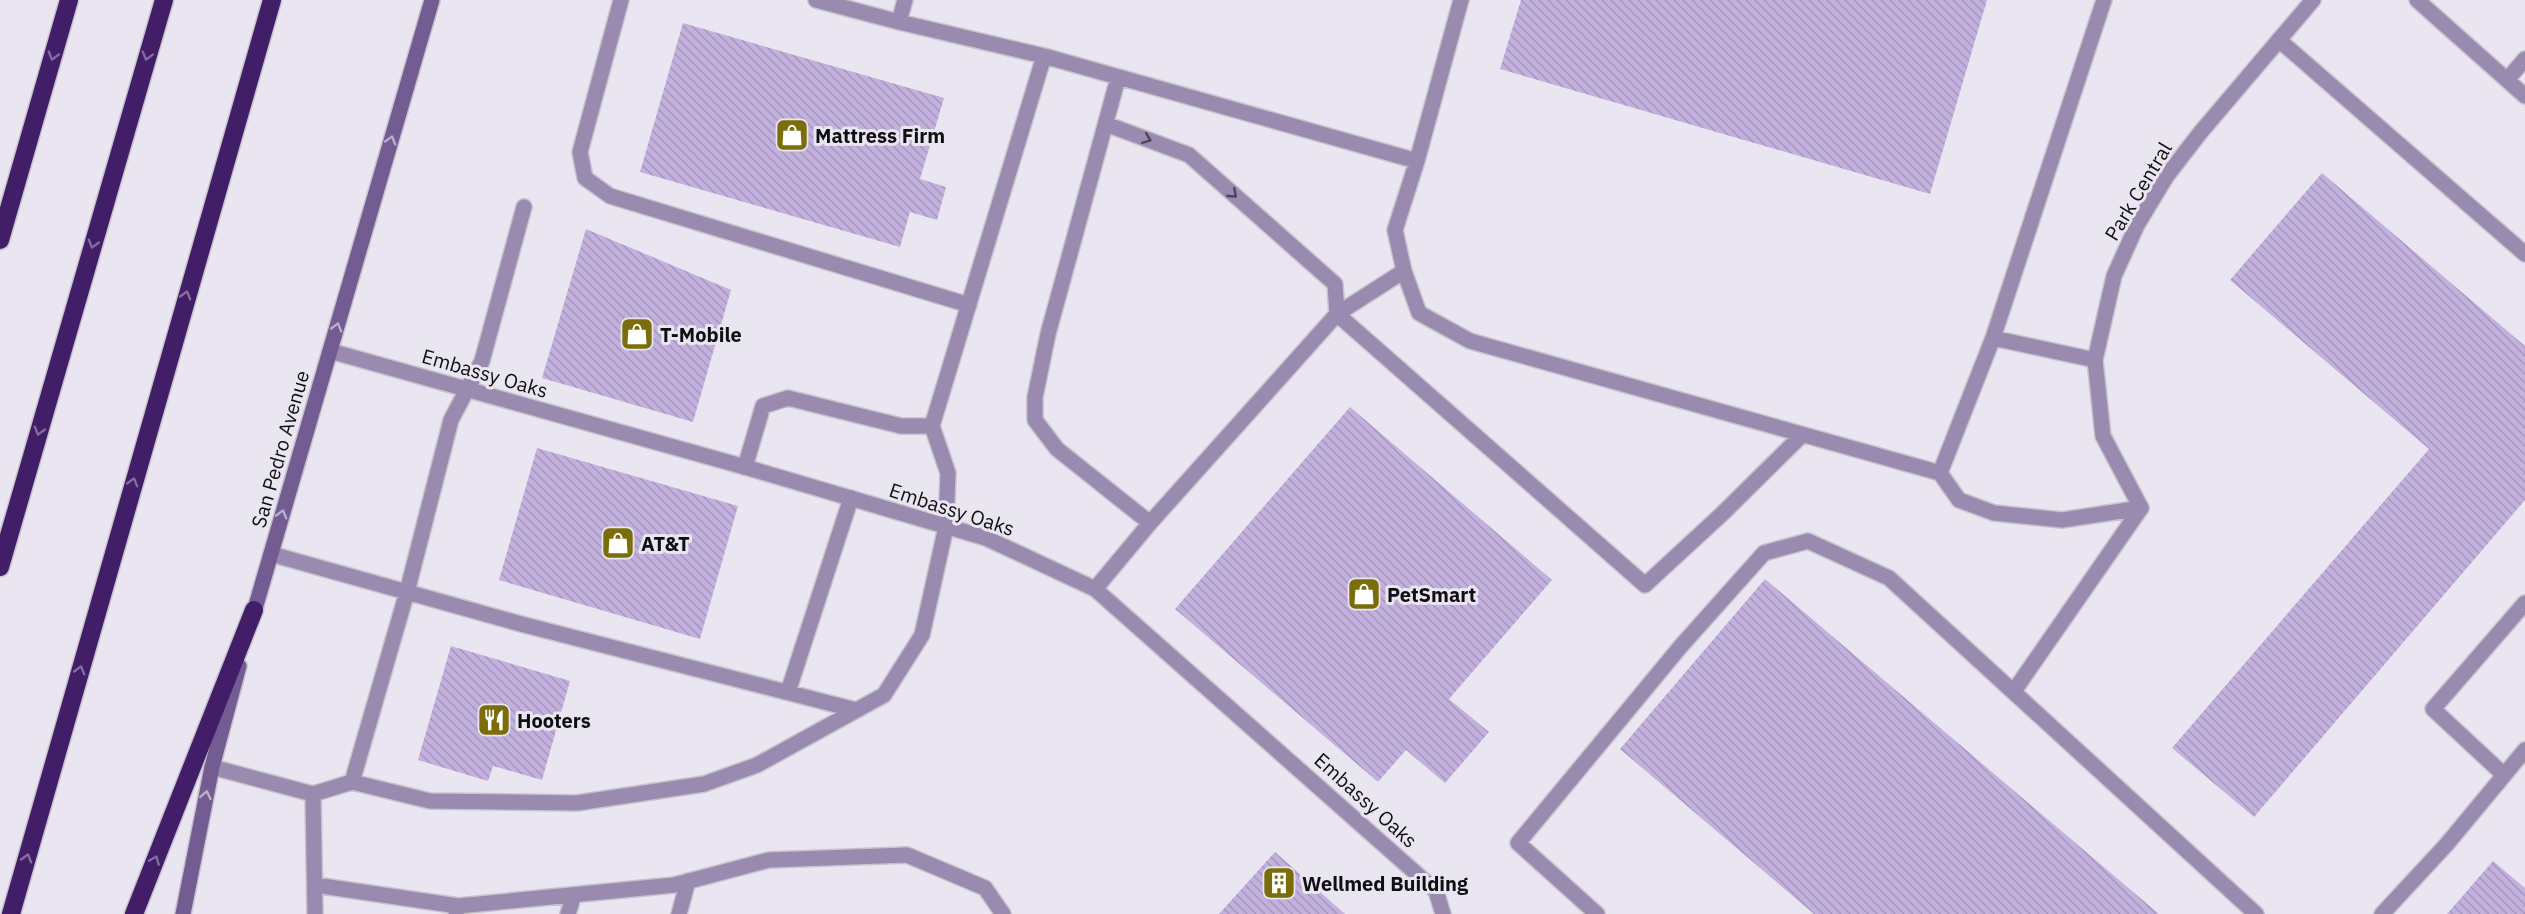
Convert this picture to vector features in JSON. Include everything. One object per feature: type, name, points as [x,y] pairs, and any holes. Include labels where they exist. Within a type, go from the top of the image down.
[{"type":"highway","points":[[0,240],[69,0]]},
{"type":"highway","points":[[0,567],[164,0]]},
{"type":"highway","points":[[11,914],[272,0]]},
{"type":"highway","points":[[134,914],[254,610]]},
{"type":"main road","name":"San Pedro Avenue","points":[[183,914],[212,767],[254,610],[432,0]]},
{"type":"street","points":[[621,0],[579,152],[585,178],[610,196],[969,305]]},
{"type":"street","points":[[816,0],[1044,56],[1417,161]]},
{"type":"street","points":[[899,22],[904,0]]},
{"type":"street","points":[[1461,0],[1417,161],[1395,230],[1404,271],[1419,313],[1470,341],[1940,473],[1959,500],[1994,513],[2062,520],[2141,508]]},
{"type":"street","points":[[1940,473],[1993,338],[2104,0]]},
{"type":"street","name":"Park Central","points":[[2141,508],[2103,436],[2095,360],[2114,276],[2137,225],[2166,177],[2200,133],[2313,0]]},
{"type":"street","points":[[2416,0],[2525,96]]},
{"type":"street","points":[[2279,40],[2525,254]]},
{"type":"street","points":[[212,767],[313,794],[352,782],[430,801],[577,803],[704,784],[757,765],[884,695],[922,635],[946,526],[948,473],[932,426],[1044,56]]},
{"type":"street","points":[[2508,80],[2525,59]]},
{"type":"street","points":[[1118,78],[1048,334],[1035,397],[1035,420],[1057,449],[1150,523]]},
{"type":"street","points":[[1106,124],[1189,155],[1335,284],[1337,314],[1646,585],[1802,435]]},
{"type":"street","points":[[352,782],[407,592],[451,420],[482,361],[524,207]]},
{"type":"street","points":[[1095,589],[1150,523],[1337,314],[1404,271]]},
{"type":"street","points":[[1993,338],[2095,360]]},
{"type":"street","name":"Embassy Oaks","points":[[330,351],[745,467],[986,538],[1095,589],[1436,891],[1443,914]]},
{"type":"street","points":[[745,467],[763,406],[788,398],[901,426],[932,426]]},
{"type":"street","points":[[788,692],[850,498]]},
{"type":"street","points":[[2014,691],[2141,508]]},
{"type":"street","points":[[1597,914],[1518,843],[1681,646],[1764,553],[1808,541],[1889,578],[2256,914]]},
{"type":"street","points":[[271,554],[521,624],[856,710]]},
{"type":"street","points":[[2504,775],[2433,710],[2525,603]]},
{"type":"street","points":[[2382,914],[2447,844],[2525,750]]},
{"type":"street","points":[[313,794],[315,914]]},
{"type":"street","points":[[315,885],[457,910],[674,885],[769,860],[907,855],[985,888],[1004,914]]},
{"type":"street","points":[[679,914],[688,881]]},
{"type":"street","points":[[568,914],[574,895]]},
{"type":"building","points":[[1521,0],[1987,0],[1930,194],[1500,69]]},
{"type":"building","name":"Mattress Firm","points":[[683,23],[944,98],[920,179],[946,187],[937,220],[910,212],[900,247],[640,172]]},
{"type":"building","points":[[2322,173],[2525,346],[2525,500],[2254,817],[2172,748],[2429,449],[2230,280]]},
{"type":"building","name":"T-Mobile","points":[[586,229],[731,290],[693,422],[542,378]]},
{"type":"building","name":"PetSmart","points":[[1350,407],[1552,580],[1449,699],[1489,732],[1445,783],[1406,750],[1378,782],[1175,609]]},
{"type":"building","name":"AT&T","points":[[537,448],[738,506],[700,639],[499,580]]},
{"type":"building","points":[[1765,579],[2159,914],[1814,914],[1620,749]]},
{"type":"building","name":"Hooters","points":[[451,646],[570,681],[542,780],[493,766],[488,781],[418,760]]},
{"type":"building","name":"Wellmed Building","points":[[1275,852],[1345,914],[1219,914]]},
{"type":"building","points":[[2493,861],[2525,888],[2525,914],[2447,914]]},
{"type":"place","name":"Mattress Firm","points":[[792,135]]},
{"type":"place","name":"T-Mobile","points":[[637,334]]},
{"type":"place","name":"AT&T","points":[[618,543]]},
{"type":"place","name":"PetSmart","points":[[1364,594]]},
{"type":"place","name":"Hooters","points":[[494,720]]},
{"type":"place","name":"Wellmed Building","points":[[1279,883]]}]
